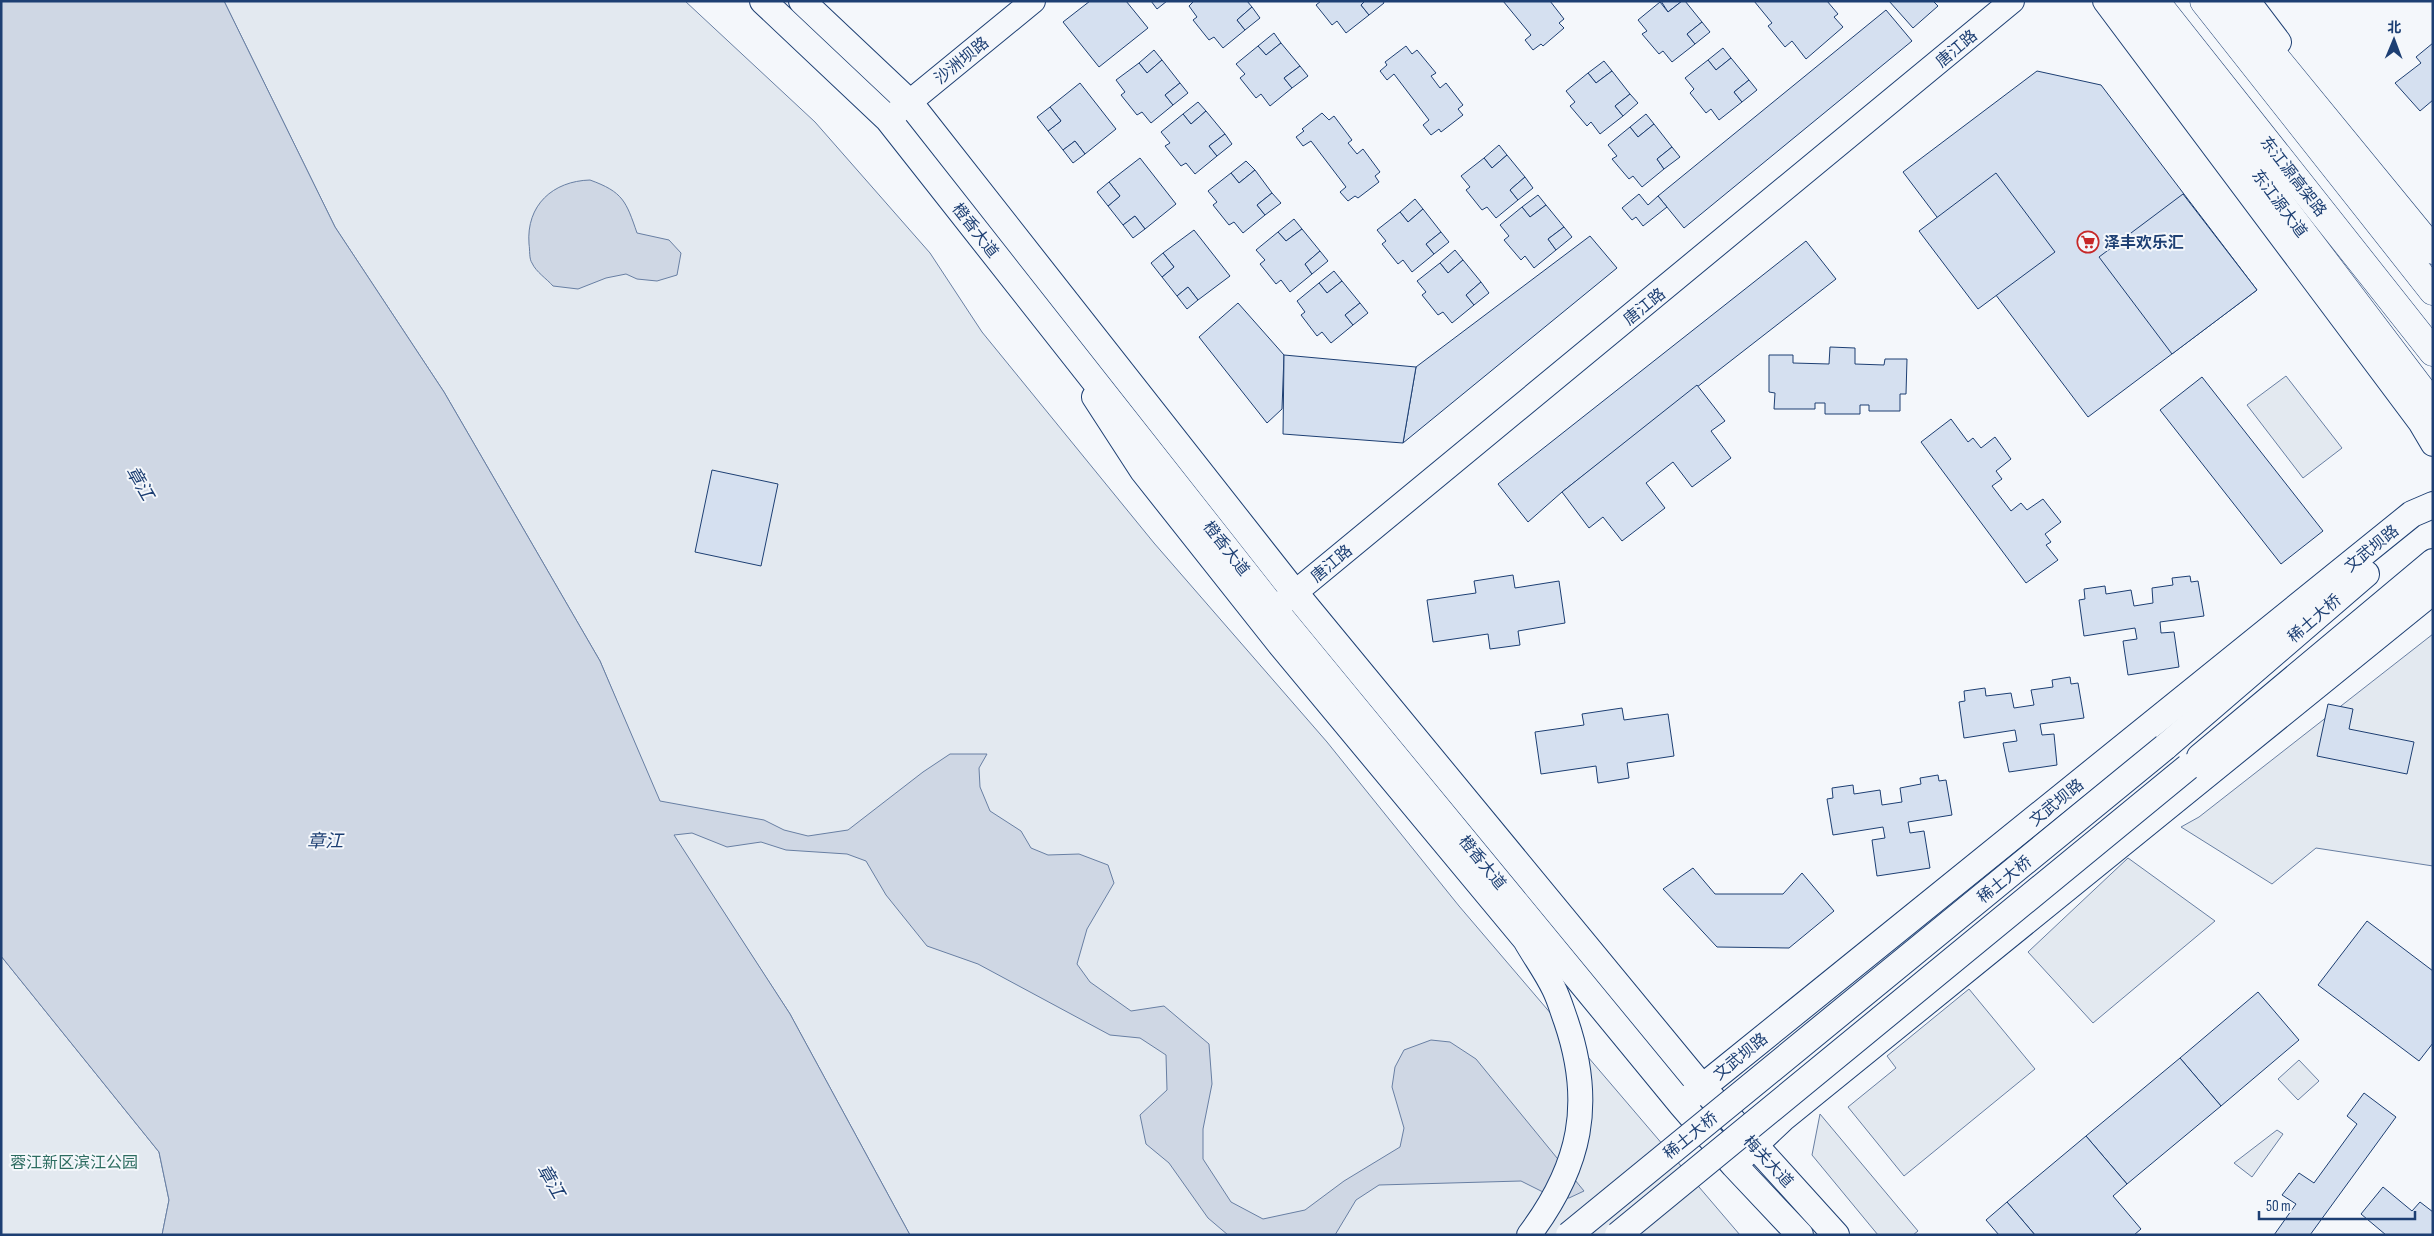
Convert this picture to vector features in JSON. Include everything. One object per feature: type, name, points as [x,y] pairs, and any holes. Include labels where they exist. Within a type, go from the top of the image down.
[{"type":"main road","name":"橙香大道","points":[[763,1],[888,119],[1275,610],[1682,1105]]},
{"type":"main road","name":"橙香大道","points":[[802,1],[909,102],[1295,593],[1702,1087]]},
{"type":"main road","name":"东江源大道","points":[[2127,1],[2433,405]]},
{"type":"main road","name":"东江源高架路","points":[[2155,1],[2433,352]]},
{"type":"main road","points":[[2204,1],[2433,291]]},
{"type":"main road","points":[[2229,1],[2433,250]]},
{"type":"main road","name":"文武坝路","points":[[1682,1105],[2412,514],[2433,505]]},
{"type":"main road","name":"稀土大桥","points":[[1569,1235],[2165,747],[2433,516]]},
{"type":"main road","name":"稀土大桥","points":[[1618,1235],[2188,767],[2433,562]]},
{"type":"main road","points":[[1734,1165],[1790,1113],[2433,591]]},
{"type":"main road","name":"梅关大道","points":[[1702,1087],[1836,1235]]},
{"type":"main road","name":"梅关大道","points":[[1682,1105],[1734,1165],[1800,1235]]},
{"type":"street","name":"沙洲坝路","points":[[888,119],[1033,1]]},
{"type":"street","name":"唐江路","points":[[1275,610],[2012,1]]},
{"type":"street","points":[[2104,1],[2414,414],[2433,444]]},
{"type":"street","points":[[2248,1],[2433,244]]},
{"type":"street","points":[[1025,291],[1142,471],[1279,644],[1525,940],[1555,989],[1573,1042],[1580,1077],[1581,1110],[1576,1141],[1566,1171],[1542,1218],[1529,1235]]},
{"type":"green space","points":[[224,1],[685,1],[815,122],[930,253],[982,332],[1154,543],[1327,742],[1459,906],[1740,1235],[910,1235],[790,1014],[673,835],[600,661],[444,392],[335,227]]},
{"type":"green space","points":[[2286,376],[2342,448],[2303,478],[2247,405]]},
{"type":"green space","points":[[2433,634],[2433,866],[2316,848],[2272,884],[2181,827],[2199,817]]},
{"type":"green space","points":[[2128,858],[2215,921],[2093,1023],[2028,952]]},
{"type":"green space","name":"蓉江新区滨江公园","points":[[1,956],[159,1152],[169,1200],[162,1235],[1,1235]]},
{"type":"green space","points":[[1969,989],[2035,1069],[1904,1176],[1848,1107],[1896,1068],[1887,1056]]},
{"type":"green space","points":[[2299,1060],[2319,1081],[2298,1100],[2278,1079]]},
{"type":"green space","points":[[1820,1114],[1918,1231],[1913,1235],[1878,1235],[1812,1155]]},
{"type":"green space","points":[[2277,1130],[2283,1134],[2252,1177],[2234,1163]]},
{"type":"water","name":"章江","points":[[1,1],[224,1],[335,227],[444,392],[600,661],[660,801],[764,820],[784,830],[808,836],[848,830],[923,772],[950,754],[987,754],[979,768],[980,787],[990,811],[1021,831],[1031,848],[1048,855],[1079,854],[1108,865],[1114,883],[1087,929],[1077,964],[1090,982],[1131,1011],[1164,1006],[1209,1044],[1212,1084],[1203,1129],[1203,1159],[1231,1202],[1263,1219],[1305,1210],[1344,1181],[1400,1147],[1404,1128],[1392,1087],[1395,1067],[1404,1050],[1431,1040],[1450,1042],[1476,1059],[1584,1191],[1569,1198],[1551,1196],[1521,1181],[1379,1185],[1356,1200],[1335,1235],[1228,1235],[1208,1218],[1169,1163],[1146,1144],[1140,1115],[1167,1090],[1166,1055],[1140,1038],[1110,1035],[978,964],[927,946],[886,895],[866,861],[847,854],[786,850],[761,842],[727,847],[692,833],[674,835],[790,1014],[910,1235],[162,1235],[169,1200],[159,1152],[1,956]]},
{"type":"water","points":[[590,180],[610,189],[622,199],[630,213],[637,233],[669,240],[681,253],[677,275],[657,281],[637,279],[626,274],[606,278],[578,289],[553,286],[539,272],[531,261],[529,244],[529,230],[537,207],[554,190],[577,181]]},
{"type":"building","points":[[1090,1],[1126,1],[1148,28],[1099,67],[1063,22]]},
{"type":"building","points":[[1151,1],[1167,1],[1157,9]]},
{"type":"building","points":[[1194,1],[1247,1],[1252,7],[1237,20],[1245,30],[1223,48],[1214,37],[1209,40],[1193,20],[1197,17],[1189,6]]},
{"type":"building","points":[[1321,1],[1365,1],[1361,5],[1369,15],[1346,33],[1337,21],[1332,25],[1316,5]]},
{"type":"building","points":[[1365,1],[1383,1],[1384,3],[1369,15],[1361,5]]},
{"type":"building","points":[[1503,1],[1550,1],[1564,19],[1559,23],[1564,28],[1543,46],[1541,44],[1533,50],[1525,40],[1531,35]]},
{"type":"building","points":[[1661,1],[1682,1],[1668,12]]},
{"type":"building","points":[[1682,1],[1685,1],[1702,22],[1687,34],[1695,44],[1672,62],[1663,51],[1659,54],[1642,34],[1647,31],[1638,20],[1660,2],[1668,12]]},
{"type":"building","points":[[1754,1],[1827,1],[1838,14],[1834,17],[1843,27],[1806,59],[1792,41],[1785,47],[1768,26],[1772,23]]},
{"type":"building","points":[[1889,1],[1933,1],[1938,6],[1913,28]]},
{"type":"building","points":[[1252,7],[1260,18],[1245,30],[1237,20]]},
{"type":"building","points":[[1886,10],[1912,41],[1684,228],[1658,196]]},
{"type":"building","points":[[1702,22],[1710,32],[1695,44],[1687,34]]},
{"type":"building","points":[[1274,33],[1281,43],[1266,55],[1258,46]]},
{"type":"building","points":[[1281,43],[1300,66],[1284,78],[1292,88],[1270,106],[1261,94],[1256,98],[1240,78],[1245,74],[1236,64],[1258,46],[1266,55]]},
{"type":"building","points":[[2433,43],[2433,100],[2420,111],[2395,83],[2421,63],[2416,57]]},
{"type":"building","points":[[1406,46],[1412,54],[1417,50],[1436,73],[1431,76],[1440,88],[1446,83],[1463,105],[1458,109],[1463,115],[1441,132],[1439,129],[1431,135],[1423,125],[1429,120],[1394,74],[1387,80],[1380,71],[1387,65],[1385,62]]},
{"type":"building","points":[[1723,48],[1731,58],[1716,70],[1708,60]]},
{"type":"building","points":[[1154,50],[1162,60],[1147,73],[1139,63]]},
{"type":"building","points":[[1731,58],[1749,80],[1734,92],[1742,102],[1719,120],[1711,109],[1706,113],[1690,93],[1694,89],[1685,78],[1708,60],[1716,70]]},
{"type":"building","points":[[1162,60],[1180,83],[1165,95],[1173,105],[1151,123],[1142,112],[1137,115],[1121,95],[1125,92],[1116,80],[1139,63],[1147,73]]},
{"type":"building","points":[[1604,61],[1612,71],[1596,83],[1588,73]]},
{"type":"building","points":[[1300,66],[1308,76],[1292,88],[1284,78]]},
{"type":"building","points":[[1612,71],[1630,94],[1615,106],[1623,116],[1600,134],[1591,122],[1587,126],[1570,106],[1575,102],[1566,91],[1588,73],[1596,83]]},
{"type":"building","name":"泽丰欢乐汇","points":[[2037,71],[2101,85],[2257,290],[2088,417],[1903,172]]},
{"type":"building","points":[[1749,80],[1757,90],[1742,102],[1734,92]]},
{"type":"building","points":[[1080,83],[1116,129],[1085,154],[1075,141],[1063,150],[1048,131],[1061,121],[1050,107]]},
{"type":"building","points":[[1180,83],[1188,93],[1173,105],[1165,95]]},
{"type":"building","points":[[1630,94],[1638,103],[1623,116],[1615,106]]},
{"type":"building","points":[[1198,102],[1206,111],[1191,124],[1183,114]]},
{"type":"building","points":[[1050,107],[1061,121],[1048,131],[1037,117]]},
{"type":"building","points":[[1206,111],[1225,134],[1209,146],[1217,156],[1195,174],[1186,163],[1181,166],[1165,146],[1170,143],[1161,132],[1183,114],[1191,124]]},
{"type":"building","points":[[1322,113],[1329,120],[1334,116],[1352,140],[1348,143],[1357,154],[1363,149],[1380,172],[1375,176],[1379,182],[1358,198],[1355,196],[1348,201],[1340,192],[1346,187],[1311,141],[1303,146],[1296,137],[1304,131],[1302,129]]},
{"type":"building","points":[[1646,114],[1654,124],[1638,137],[1630,127]]},
{"type":"building","points":[[1654,124],[1672,147],[1657,159],[1664,169],[1642,187],[1633,176],[1629,179],[1612,159],[1617,156],[1608,145],[1630,127],[1638,137]]},
{"type":"building","points":[[1225,134],[1232,144],[1217,156],[1209,146]]},
{"type":"building","points":[[1075,141],[1085,154],[1073,163],[1063,150]]},
{"type":"building","points":[[1499,145],[1507,155],[1492,168],[1484,158]]},
{"type":"building","points":[[1672,147],[1680,157],[1664,169],[1657,159]]},
{"type":"building","points":[[1507,155],[1525,177],[1510,190],[1518,200],[1496,218],[1487,207],[1482,210],[1466,190],[1470,187],[1461,176],[1484,158],[1492,168]]},
{"type":"building","points":[[1140,158],[1176,204],[1145,229],[1135,216],[1123,225],[1108,206],[1120,196],[1109,182]]},
{"type":"building","points":[[1246,161],[1255,170],[1239,183],[1231,173]]},
{"type":"building","points":[[1255,170],[1272,193],[1257,205],[1265,215],[1243,233],[1234,222],[1229,225],[1213,205],[1217,202],[1208,191],[1231,173],[1239,183]]},
{"type":"building","points":[[1996,173],[2055,252],[1978,309],[1919,231]]},
{"type":"building","points":[[1525,177],[1533,188],[1518,200],[1510,190]]},
{"type":"building","points":[[1109,182],[1120,196],[1108,206],[1097,192]]},
{"type":"building","points":[[1272,193],[1281,203],[1265,215],[1257,205]]},
{"type":"building","points":[[1639,194],[1648,205],[1658,196],[1667,207],[1643,226],[1636,217],[1632,220],[1622,208]]},
{"type":"building","points":[[2183,194],[2257,290],[2172,354],[2099,257]]},
{"type":"building","points":[[1538,195],[1546,205],[1530,217],[1522,207]]},
{"type":"building","points":[[1415,199],[1423,209],[1408,222],[1400,212]]},
{"type":"building","points":[[1546,205],[1564,227],[1548,239],[1556,250],[1534,268],[1525,256],[1521,260],[1504,240],[1509,236],[1500,225],[1522,207],[1530,217]]},
{"type":"building","points":[[1423,209],[1441,232],[1426,244],[1434,254],[1412,272],[1403,260],[1398,264],[1382,244],[1386,241],[1377,230],[1400,212],[1408,222]]},
{"type":"building","points":[[1135,216],[1145,229],[1133,238],[1123,225]]},
{"type":"building","points":[[1294,219],[1302,229],[1286,241],[1278,232]]},
{"type":"building","points":[[1564,227],[1572,237],[1556,250],[1548,239]]},
{"type":"building","points":[[1302,229],[1320,251],[1305,264],[1312,274],[1290,292],[1281,280],[1276,284],[1260,264],[1265,260],[1256,250],[1278,232],[1286,241]]},
{"type":"building","points":[[1194,230],[1230,276],[1198,300],[1188,287],[1177,296],[1162,277],[1174,267],[1163,253]]},
{"type":"building","points":[[1441,232],[1449,242],[1434,254],[1426,244]]},
{"type":"building","points":[[1590,236],[1617,268],[1403,443],[1416,367]]},
{"type":"building","points":[[1806,241],[1836,279],[1562,492],[1528,522],[1498,484]]},
{"type":"building","points":[[1455,250],[1463,260],[1448,273],[1440,263]]},
{"type":"building","points":[[1320,251],[1328,261],[1312,274],[1305,264]]},
{"type":"building","points":[[1163,253],[1174,267],[1162,277],[1151,263]]},
{"type":"building","points":[[1463,260],[1481,282],[1466,295],[1474,305],[1452,323],[1443,312],[1438,315],[1422,295],[1426,292],[1417,281],[1440,263],[1448,273]]},
{"type":"building","points":[[1334,271],[1342,281],[1327,293],[1319,283]]},
{"type":"building","points":[[1342,281],[1360,303],[1345,315],[1353,325],[1331,343],[1322,332],[1317,336],[1301,315],[1305,312],[1297,301],[1319,283],[1327,293]]},
{"type":"building","points":[[1481,282],[1489,293],[1474,305],[1466,295]]},
{"type":"building","points":[[1188,287],[1198,300],[1187,309],[1177,296]]},
{"type":"building","points":[[1238,303],[1284,355],[1282,409],[1267,423],[1199,337]]},
{"type":"building","points":[[1360,303],[1368,313],[1353,325],[1345,315]]},
{"type":"building","points":[[1830,347],[1855,348],[1855,364],[1884,365],[1885,359],[1907,359],[1906,394],[1900,394],[1900,411],[1869,411],[1869,405],[1860,405],[1860,414],[1825,414],[1825,403],[1815,403],[1815,409],[1774,409],[1775,393],[1769,392],[1769,355],[1793,355],[1793,363],[1829,364]]},
{"type":"building","points":[[1284,355],[1416,367],[1403,443],[1283,434]]},
{"type":"building","points":[[2202,377],[2323,531],[2281,564],[2160,410]]},
{"type":"building","points":[[1697,385],[1725,421],[1711,431],[1731,458],[1692,487],[1673,462],[1646,483],[1665,508],[1622,541],[1603,517],[1589,528],[1562,492]]},
{"type":"building","points":[[1951,419],[1968,442],[1973,438],[1981,448],[1995,437],[2011,459],[1996,471],[2002,479],[1992,486],[2011,511],[2021,503],[2027,510],[2043,499],[2061,522],[2045,534],[2051,542],[2046,545],[2058,560],[2026,583],[1921,442]]},
{"type":"building","points":[[712,470],[778,484],[761,566],[695,552]]},
{"type":"building","points":[[1513,575],[1515,588],[1559,581],[1565,623],[1518,631],[1520,645],[1490,649],[1488,634],[1433,642],[1427,600],[1476,593],[1474,581]]},
{"type":"building","points":[[2190,576],[2191,582],[2198,581],[2204,616],[2160,622],[2161,633],[2174,632],[2179,667],[2128,675],[2123,641],[2137,639],[2135,628],[2084,636],[2079,600],[2085,599],[2084,589],[2105,586],[2106,594],[2131,590],[2134,606],[2153,603],[2152,588],[2173,585],[2172,578]]},
{"type":"building","points":[[2070,677],[2071,684],[2078,683],[2084,718],[2040,724],[2042,735],[2054,734],[2057,765],[2009,772],[2003,743],[2017,741],[2015,730],[1964,738],[1959,702],[1965,701],[1964,691],[1985,688],[1986,696],[2011,693],[2014,708],[2034,705],[2031,690],[2053,687],[2052,680]]},
{"type":"building","points":[[2328,704],[2353,709],[2349,729],[2414,742],[2407,774],[2317,756]]},
{"type":"building","points":[[1622,708],[1624,720],[1668,714],[1674,756],[1627,763],[1629,778],[1598,783],[1596,766],[1541,774],[1535,732],[1584,725],[1582,714]]},
{"type":"building","points":[[1938,775],[1939,781],[1946,780],[1952,815],[1908,822],[1910,833],[1924,831],[1930,868],[1877,876],[1872,840],[1885,838],[1883,827],[1833,835],[1827,799],[1833,798],[1832,788],[1853,785],[1854,794],[1880,790],[1882,805],[1902,802],[1900,788],[1921,784],[1920,778]]},
{"type":"building","points":[[1693,868],[1715,894],[1783,894],[1802,873],[1834,911],[1789,948],[1717,947],[1663,889]]},
{"type":"building","points":[[2367,921],[2433,971],[2433,1043],[2419,1061],[2318,985]]},
{"type":"building","points":[[2258,992],[2299,1040],[2221,1106],[2180,1058]]},
{"type":"building","points":[[2180,1058],[2221,1106],[2127,1184],[2086,1136]]},
{"type":"building","points":[[2364,1093],[2396,1117],[2310,1235],[2274,1235],[2296,1204],[2282,1195],[2299,1173],[2314,1183],[2357,1124],[2347,1116]]},
{"type":"building","points":[[2086,1136],[2127,1184],[2113,1196],[2141,1229],[2134,1235],[2035,1235],[2007,1202]]},
{"type":"building","points":[[2383,1187],[2412,1211],[2420,1202],[2433,1212],[2433,1235],[2386,1235],[2361,1214]]},
{"type":"building","points":[[2007,1202],[2035,1235],[1999,1235],[1986,1220]]},
{"type":"place","name":"泽丰欢乐汇","points":[[2088,242]]}]
